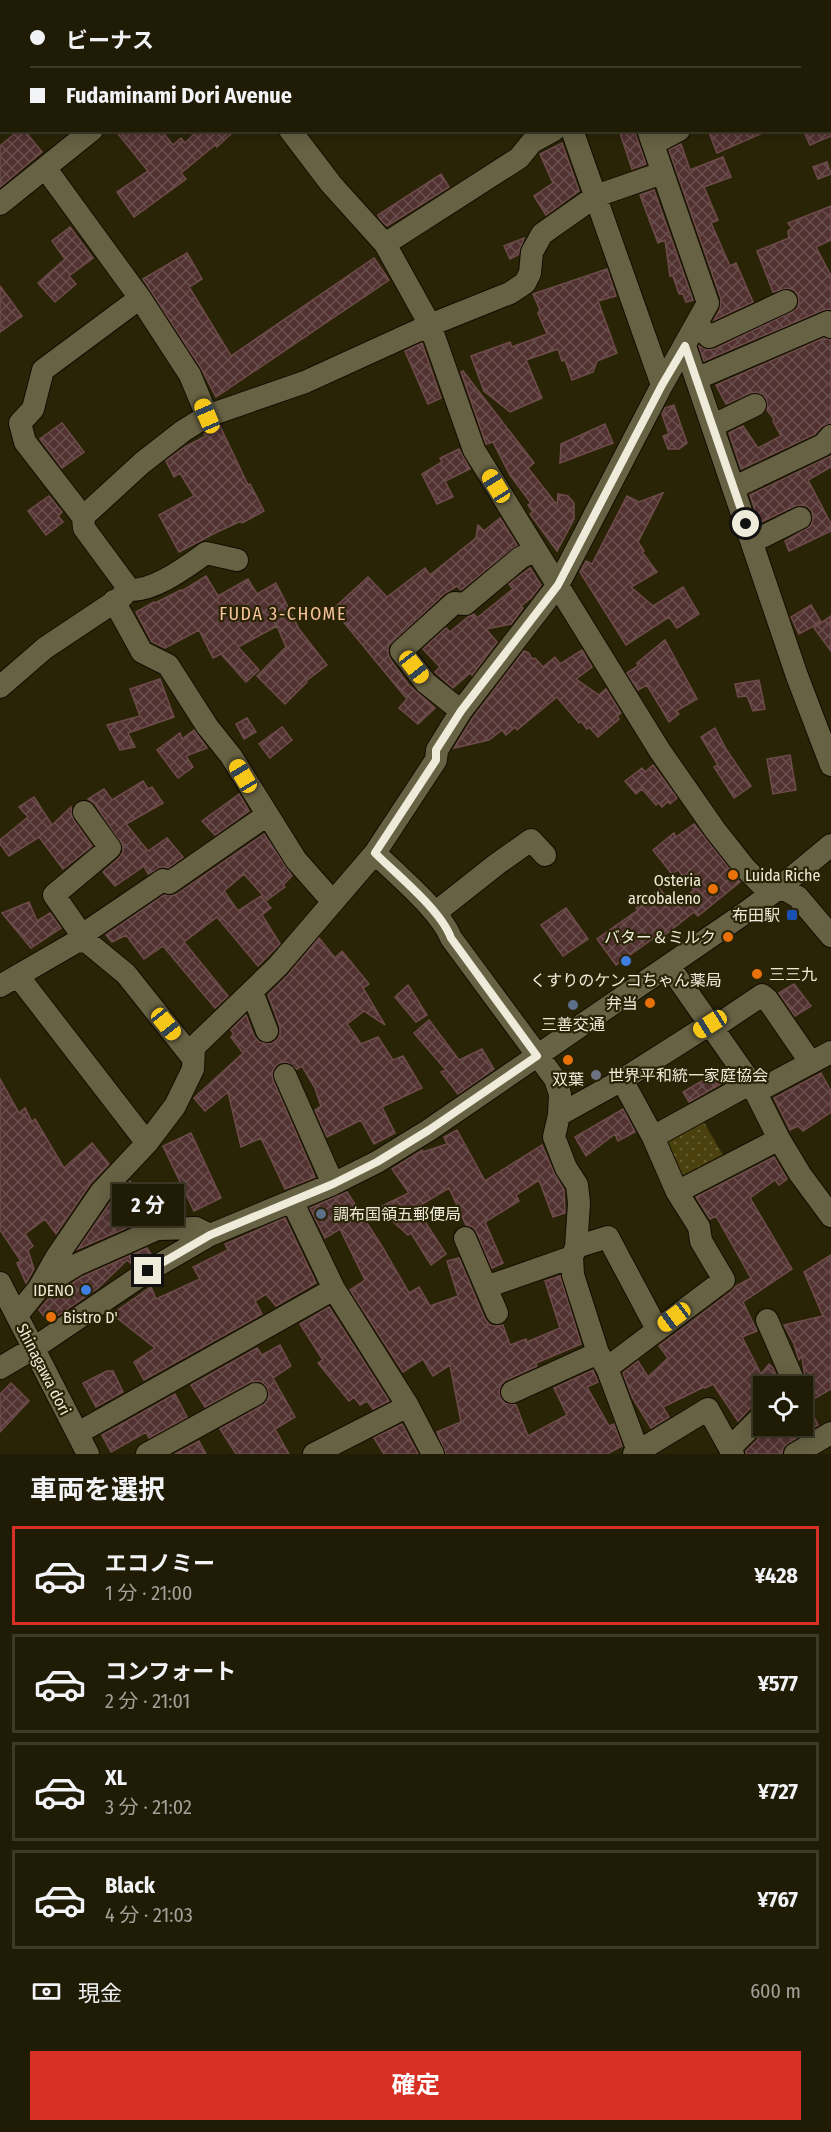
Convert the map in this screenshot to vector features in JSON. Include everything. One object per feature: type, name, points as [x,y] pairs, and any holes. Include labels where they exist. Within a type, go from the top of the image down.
[{"type":"street","points":[[0,204],[90,132]]},
{"type":"street","points":[[292,132],[331,184],[386,244],[430,325],[474,450],[660,751],[715,831],[762,886],[778,888],[798,897],[830,929]]},
{"type":"street","points":[[386,244],[519,158],[532,142],[550,132]]},
{"type":"street","points":[[573,132],[662,385]]},
{"type":"street","points":[[17,1316],[39,1288],[62,1248],[102,1192],[147,1143],[175,1106],[193,1069],[194,1047],[278,966],[375,853],[436,760],[436,750],[461,711],[558,585],[662,385],[708,303],[650,137],[671,132]]},
{"type":"street","points":[[46,169],[140,298],[190,375],[207,416]]},
{"type":"street","points":[[83,517],[142,464],[183,431],[207,416],[305,382],[430,325],[510,293],[525,283],[530,273],[532,252],[542,234],[596,196],[662,173]]},
{"type":"street","points":[[120,596],[126,585],[84,528],[83,517],[25,442],[20,423],[33,409],[44,370],[140,298]]},
{"type":"street","points":[[697,324],[709,337],[786,301]]},
{"type":"street","points":[[696,379],[828,322],[831,327]]},
{"type":"street","points":[[685,346],[829,762]]},
{"type":"street","points":[[712,426],[755,405]]},
{"type":"street","points":[[733,488],[827,440]]},
{"type":"street","points":[[752,542],[800,518]]},
{"type":"street","points":[[461,711],[426,683],[401,651],[454,603],[465,604],[520,558],[535,550]]},
{"type":"street","points":[[0,687],[45,648],[120,596],[138,591],[178,573],[206,553],[237,560]]},
{"type":"street","points":[[120,596],[142,652],[168,664],[207,726],[231,756],[297,860],[333,902]]},
{"type":"street","points":[[84,812],[110,848],[54,895],[84,938],[126,974],[192,1057]]},
{"type":"street","points":[[147,1143],[9,981],[84,938],[163,880],[169,883],[267,815]]},
{"type":"street","points":[[435,913],[496,864],[531,840],[545,855]]},
{"type":"street","points":[[0,1368],[34,1348],[126,1285],[210,1235],[333,1184],[377,1162],[429,1130],[669,966],[778,888],[831,845]]},
{"type":"street","points":[[375,853],[447,928],[451,938],[555,1079],[560,1094],[559,1115],[554,1137],[566,1168],[577,1185],[579,1203],[573,1275],[636,1453],[708,1409],[731,1451],[753,1426]]},
{"type":"street","points":[[669,966],[753,1087],[779,1139],[800,1174],[831,1216]]},
{"type":"street","points":[[252,992],[267,1031]]},
{"type":"street","points":[[559,1115],[622,1080],[762,995],[821,1057],[753,1087],[653,1137]]},
{"type":"street","points":[[285,1075],[333,1184]]},
{"type":"street","points":[[512,1392],[602,1361],[657,1329],[724,1280],[701,1241],[699,1227],[677,1192],[653,1137],[622,1080]]},
{"type":"street","points":[[677,1192],[779,1139]]},
{"type":"street","points":[[292,1201],[334,1289],[408,1406],[433,1454]]},
{"type":"street","points":[[39,1288],[76,1264],[157,1229],[196,1228],[210,1235]]},
{"type":"street","points":[[486,1287],[608,1237],[657,1329]]},
{"type":"street","points":[[465,1238],[496,1313]]},
{"type":"street","name":"Shinagawa dori","points":[[0,1283],[88,1454]]},
{"type":"street","points":[[78,1433],[212,1355],[334,1289]]},
{"type":"street","points":[[767,1320],[791,1376]]},
{"type":"street","points":[[147,1454],[256,1394]]},
{"type":"street","points":[[318,1453],[408,1406]]},
{"type":"street","points":[[795,1454],[831,1433]]},
{"type":"shaded area","points":[[702,1119],[724,1157],[685,1179],[663,1138]]},
{"type":"building","points":[[17,132],[26,132],[42,152],[0,187],[0,146]]},
{"type":"building","points":[[117,132],[163,132],[173,145],[181,138],[185,143],[196,132],[233,132],[217,147],[215,145],[181,173],[186,179],[134,217],[117,192],[148,171]]},
{"type":"building","points":[[620,132],[635,132],[646,164],[632,169]]},
{"type":"building","points":[[709,132],[765,132],[717,153]]},
{"type":"building","points":[[804,132],[831,132],[831,136],[810,145]]},
{"type":"building","points":[[562,143],[579,191],[546,215],[534,196],[553,183],[540,154]]},
{"type":"building","points":[[681,144],[690,170],[723,157],[731,177],[704,187],[718,220],[711,223],[730,266],[736,263],[753,302],[714,320],[720,309],[721,299],[669,150]]},
{"type":"building","points":[[827,162],[831,174],[818,179],[813,167]]},
{"type":"building","points":[[441,174],[449,187],[387,226],[380,219],[378,215]]},
{"type":"building","points":[[654,190],[693,300],[686,302],[683,294],[679,294],[673,276],[670,276],[665,240],[658,243],[640,195]]},
{"type":"building","points":[[831,206],[831,240],[816,247],[831,276],[831,309],[823,310],[704,361],[699,346],[707,350],[715,349],[797,309],[798,295],[794,290],[787,288],[773,292],[757,251],[789,238],[788,231],[792,228],[788,223]]},
{"type":"building","points":[[70,227],[93,258],[69,276],[76,284],[55,302],[38,283],[65,259],[52,241]]},
{"type":"building","points":[[524,238],[518,255],[510,259],[504,246]]},
{"type":"building","points":[[187,253],[202,279],[189,287],[231,356],[374,258],[389,280],[216,397],[201,368],[143,279]]},
{"type":"building","points":[[607,269],[616,296],[598,301],[617,353],[597,361],[593,372],[572,380],[565,360],[562,361],[558,349],[526,360],[542,398],[510,412],[484,391],[471,356],[510,342],[512,347],[547,334],[533,294]]},
{"type":"building","points":[[0,286],[22,316],[0,332]]},
{"type":"building","points":[[824,338],[831,340],[831,423],[821,427],[815,434],[741,469],[729,433],[743,426],[758,448],[781,436],[774,419],[767,410],[767,400],[763,394],[750,393],[726,404],[716,385]]},
{"type":"building","points":[[422,343],[441,398],[428,404],[405,351]]},
{"type":"building","points":[[463,371],[534,463],[528,468],[557,505],[558,494],[568,496],[574,503],[574,519],[557,551],[530,514],[533,512],[528,505],[531,503],[510,475],[493,442],[486,444],[461,372]]},
{"type":"building","points":[[674,405],[687,443],[679,449],[668,449],[663,436],[669,434],[662,414],[665,408]]},
{"type":"building","points":[[62,423],[84,452],[62,468],[40,439]]},
{"type":"building","points":[[605,424],[613,443],[560,463],[561,444]]},
{"type":"building","points":[[220,426],[248,485],[250,484],[264,511],[179,552],[159,515],[194,496],[180,473],[174,477],[166,461],[185,447],[206,436],[204,434]]},
{"type":"building","points":[[459,449],[470,469],[445,481],[453,497],[437,504],[422,474],[442,462],[440,458]]},
{"type":"building","points":[[831,456],[831,467],[808,480],[831,524],[831,531],[789,551],[785,541],[811,526],[812,511],[807,506],[795,506],[759,523],[750,495]]},
{"type":"building","points":[[663,493],[638,542],[644,551],[642,552],[657,572],[631,587],[653,606],[683,587],[699,614],[677,628],[669,617],[626,645],[580,572],[586,561],[592,564],[627,496],[639,502]]},
{"type":"building","points":[[49,496],[62,512],[58,516],[63,522],[46,535],[28,511]]},
{"type":"building","points":[[500,518],[517,545],[461,590],[457,586],[445,593],[388,646],[390,659],[409,685],[435,708],[418,724],[399,708],[407,699],[333,609],[368,577],[387,597],[425,568],[430,575],[476,538],[478,525],[484,531]]},
{"type":"building","points":[[530,568],[541,585],[521,606],[523,608],[511,624],[486,629],[497,642],[472,675],[470,673],[453,688],[435,672],[440,667],[423,649],[446,628],[450,632],[468,617],[474,614],[477,618],[513,589],[509,584]]},
{"type":"building","points":[[206,576],[218,596],[248,579],[257,594],[276,583],[299,629],[327,665],[306,681],[285,704],[257,676],[286,647],[277,626],[238,647],[259,670],[246,682],[221,654],[213,658],[199,630],[165,648],[152,642],[136,612],[182,591]]},
{"type":"building","points":[[811,605],[821,622],[799,634],[791,617]]},
{"type":"building","points":[[831,616],[831,651],[814,628]]},
{"type":"building","points":[[665,640],[697,699],[676,711],[679,714],[669,722],[647,685],[638,690],[627,673],[638,666],[637,663]]},
{"type":"building","points":[[582,650],[592,667],[576,679],[599,695],[606,689],[621,713],[617,716],[619,719],[598,737],[581,721],[579,723],[557,697],[517,730],[515,727],[506,735],[502,730],[489,740],[454,748],[472,719],[524,651],[543,667],[555,657],[560,664]]},
{"type":"building","points":[[160,679],[174,717],[128,733],[135,747],[120,750],[107,725],[140,716],[130,689]]},
{"type":"building","points":[[759,680],[765,709],[753,711],[747,696],[738,697],[735,684]]},
{"type":"building","points":[[247,718],[256,732],[244,739],[236,724]]},
{"type":"building","points":[[282,727],[292,740],[270,758],[259,744]]},
{"type":"building","points":[[715,728],[751,786],[734,798],[714,767],[718,765],[701,737]]},
{"type":"building","points":[[194,730],[207,748],[186,756],[193,767],[178,778],[157,750],[180,733],[182,739]]},
{"type":"building","points":[[790,755],[796,790],[773,794],[767,759]]},
{"type":"building","points":[[653,765],[677,798],[670,804],[668,801],[662,807],[659,803],[656,805],[642,789],[636,794],[625,781],[642,768],[645,772]]},
{"type":"building","points":[[143,781],[148,789],[152,787],[163,803],[126,824],[148,851],[167,838],[183,857],[168,868],[162,867],[148,874],[144,866],[115,886],[103,872],[119,858],[123,852],[123,846],[95,804],[88,799],[104,789],[112,800]]},
{"type":"building","points":[[239,794],[249,811],[215,835],[202,821]]},
{"type":"building","points":[[34,797],[52,825],[71,807],[73,819],[92,846],[63,869],[39,837],[9,856],[0,844],[0,840],[28,817],[19,807]]},
{"type":"building","points":[[694,824],[740,882],[698,916],[694,912],[661,938],[658,935],[616,965],[597,939],[638,910],[636,908],[660,889],[674,906],[694,890],[678,870],[672,874],[653,850],[674,833],[676,837]]},
{"type":"building","points":[[264,834],[292,876],[283,885],[285,887],[267,900],[244,874],[224,891],[238,911],[261,896],[271,908],[262,915],[280,944],[258,966],[217,917],[184,942],[228,996],[215,1008],[163,946],[144,959],[126,935],[112,942],[106,935],[164,895],[177,894]]},
{"type":"building","points":[[29,902],[37,921],[50,913],[61,928],[31,948],[2,913]]},
{"type":"building","points":[[566,908],[588,939],[563,956],[541,925]]},
{"type":"building","points":[[319,938],[335,958],[342,951],[369,984],[363,988],[385,1025],[364,1011],[347,1024],[361,1044],[378,1037],[393,1060],[403,1056],[422,1088],[382,1107],[395,1133],[374,1144],[361,1120],[327,1137],[315,1110],[321,1106],[315,1088],[302,1066],[297,1069],[287,1062],[279,1063],[272,1073],[273,1080],[315,1177],[285,1189],[261,1138],[241,1147],[228,1092],[205,1111],[194,1098],[243,1053],[231,1037],[234,1034],[231,1030],[246,1015],[254,1036],[259,1042],[271,1044],[278,1039],[280,1027],[268,995]]},
{"type":"building","points":[[794,984],[811,1006],[795,1016],[779,993]]},
{"type":"building","points":[[408,985],[427,1015],[416,1022],[395,997]]},
{"type":"building","points":[[429,1020],[459,1060],[482,1049],[494,1069],[458,1094],[441,1072],[446,1070],[414,1033]]},
{"type":"building","points":[[724,1068],[731,1078],[689,1102],[683,1092]]},
{"type":"building","points":[[821,1073],[831,1091],[831,1112],[803,1131],[798,1126],[790,1130],[774,1098]]},
{"type":"building","points":[[0,1079],[19,1113],[25,1108],[32,1122],[35,1119],[64,1168],[92,1143],[109,1164],[90,1184],[56,1234],[45,1219],[25,1234],[33,1246],[28,1250],[34,1269],[26,1283],[17,1263],[21,1261],[0,1230]]},
{"type":"building","points":[[623,1109],[635,1132],[618,1141],[615,1134],[586,1156],[575,1137]]},
{"type":"building","points":[[457,1130],[485,1181],[542,1145],[564,1190],[565,1213],[553,1217],[539,1180],[516,1195],[519,1201],[485,1222],[503,1263],[492,1268],[477,1233],[473,1227],[466,1225],[449,1188],[414,1209],[422,1217],[446,1254],[431,1265],[411,1233],[408,1235],[378,1208],[409,1193],[392,1169],[422,1150],[423,1152],[447,1144],[444,1137]]},
{"type":"building","points":[[191,1133],[221,1198],[194,1211],[163,1146]]},
{"type":"building","points":[[774,1157],[787,1179],[779,1185],[775,1180],[750,1198],[792,1269],[743,1302],[757,1331],[742,1337],[761,1374],[769,1364],[776,1376],[753,1376],[753,1405],[738,1421],[713,1384],[663,1407],[669,1417],[651,1428],[632,1397],[623,1373],[638,1361],[648,1377],[668,1358],[659,1346],[736,1286],[751,1278],[716,1216],[710,1219],[696,1197]]},
{"type":"building","points":[[130,1181],[154,1216],[78,1249],[112,1200]]},
{"type":"building","points":[[347,1192],[409,1293],[419,1287],[430,1306],[458,1296],[447,1261],[459,1258],[485,1319],[490,1325],[503,1325],[510,1345],[526,1339],[527,1342],[560,1328],[545,1281],[560,1276],[581,1344],[536,1363],[537,1366],[506,1380],[501,1385],[500,1397],[505,1403],[516,1405],[528,1436],[567,1415],[554,1388],[593,1370],[598,1382],[587,1387],[609,1426],[614,1424],[622,1446],[607,1454],[446,1454],[437,1432],[461,1422],[450,1365],[433,1376],[423,1359],[403,1372],[350,1290],[365,1280],[340,1229],[325,1238],[310,1208]]},
{"type":"building","points":[[285,1218],[316,1283],[276,1306],[266,1294],[255,1301],[262,1314],[144,1380],[134,1362],[155,1348],[112,1314],[151,1287],[156,1299],[200,1279],[193,1267],[228,1250],[225,1244]]},
{"type":"building","points":[[147,1248],[151,1254],[133,1265],[127,1260],[98,1288],[53,1319],[44,1316],[39,1310],[49,1298],[82,1277]]},
{"type":"building","points":[[831,1255],[831,1389],[814,1399],[813,1376],[805,1376],[802,1356],[799,1360],[784,1325],[823,1316],[804,1272]]},
{"type":"building","points":[[329,1307],[389,1401],[373,1409],[367,1401],[360,1405],[354,1397],[349,1401],[318,1363],[323,1360],[300,1324]]},
{"type":"building","points":[[280,1345],[291,1366],[273,1378],[295,1417],[275,1429],[289,1454],[236,1454],[220,1429],[263,1405],[269,1395],[267,1387],[262,1382],[250,1382],[205,1407],[191,1385],[257,1348],[262,1355]]},
{"type":"building","points":[[107,1371],[113,1371],[123,1392],[96,1407],[83,1383]]},
{"type":"building","points":[[11,1383],[29,1401],[0,1432],[0,1394]]},
{"type":"building","points":[[175,1394],[187,1417],[149,1438],[146,1432],[111,1452],[102,1435]]},
{"type":"building","points":[[813,1415],[818,1425],[813,1428]]},
{"type":"building","points":[[402,1424],[418,1454],[384,1454],[374,1438]]},
{"type":"building","points":[[761,1436],[800,1436],[783,1448],[782,1454],[746,1454],[746,1451]]},
{"type":"building","points":[[199,1441],[206,1454],[175,1454]]},
{"type":"place","name":"Luida Riche","points":[[733,875]]},
{"type":"place","name":"Osteria arcobaleno","points":[[713,889]]},
{"type":"place","name":"布田駅","points":[[792,915]]},
{"type":"place","name":"バター＆ミルク","points":[[728,937]]},
{"type":"place","name":"くすりのケンコちゃん薬局","points":[[626,961]]},
{"type":"place","name":"三三九","points":[[757,974]]},
{"type":"place","name":"弁当","points":[[650,1003]]},
{"type":"place","name":"三善交通","points":[[573,1005]]},
{"type":"place","name":"双葉","points":[[568,1060]]},
{"type":"place","name":"世界平和統一家庭協会","points":[[596,1075]]},
{"type":"place","name":"調布国領五郵便局","points":[[321,1214]]},
{"type":"place","name":"IDENO","points":[[86,1290]]},
{"type":"place","name":"Bistro D'","points":[[51,1317]]},
{"type":"district","name":"FUDA 3-CHOME","points":[[283,614]]},
{"type":"route","points":[[148,1271],[210,1235],[333,1184],[377,1162],[429,1130],[537,1056],[451,938],[447,928],[375,853],[436,760],[436,750],[461,711],[558,585],[662,385],[685,346],[746,524]]}]
